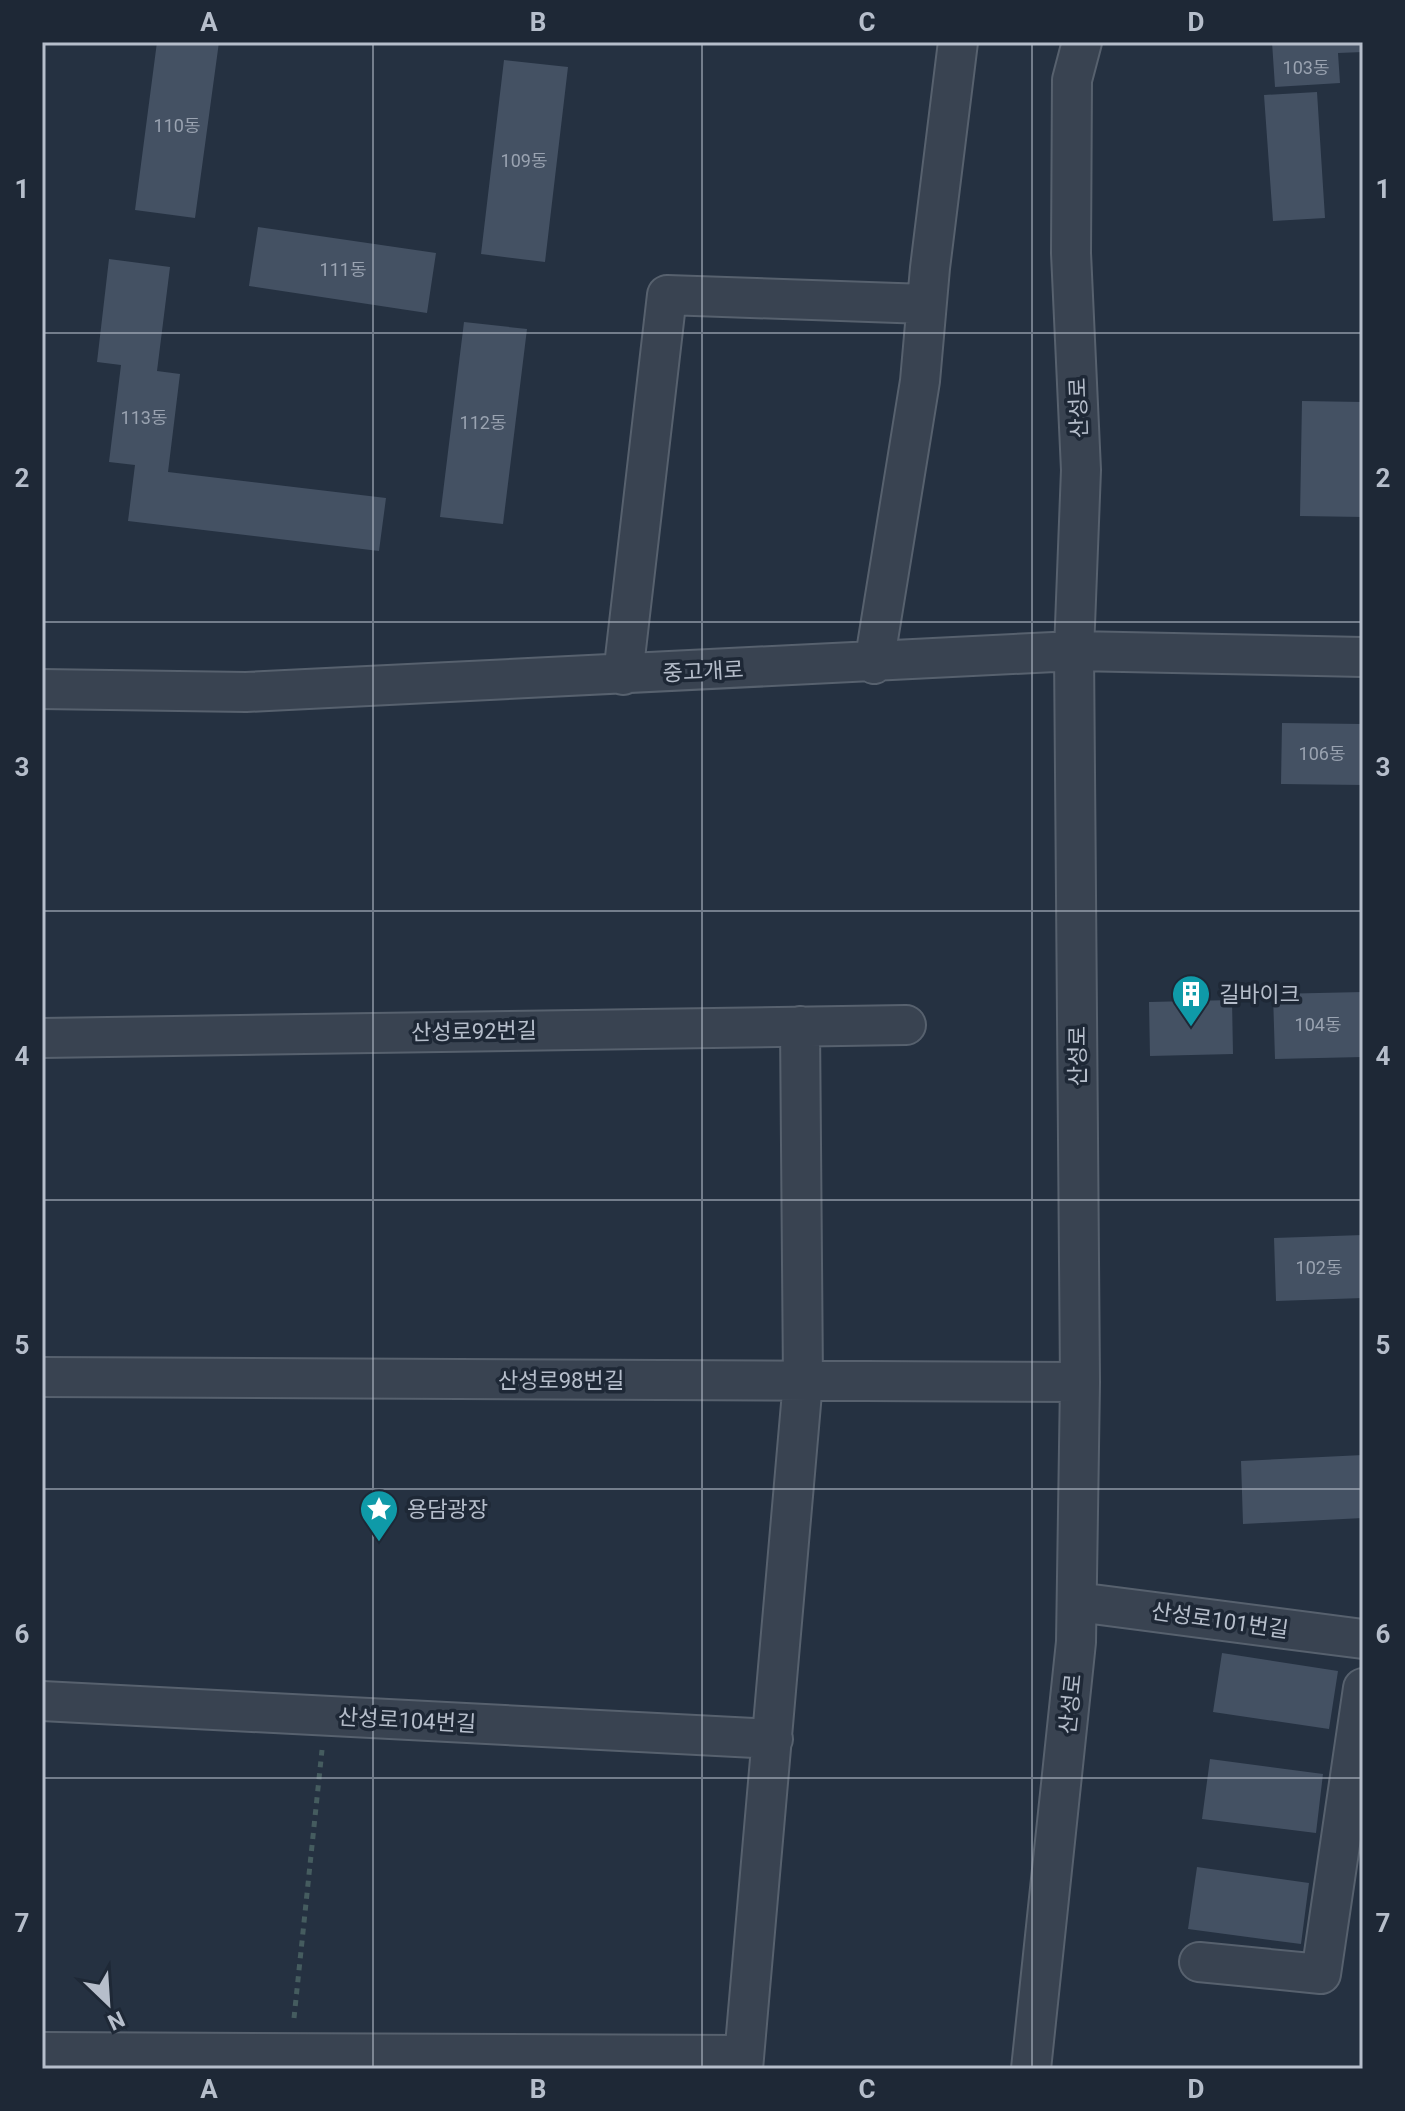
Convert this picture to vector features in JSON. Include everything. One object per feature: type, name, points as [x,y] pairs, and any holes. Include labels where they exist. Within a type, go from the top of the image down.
[{"type":"street","points":[[874,664],[920,381],[926,304],[958,42]]},
{"type":"street","name":"산성로","points":[[1031,2069],[1076,1642],[1080,1382],[1074,651],[1081,470],[1071,253],[1072,80],[1082,42]]},
{"type":"street","points":[[623,675],[667,295],[926,304]]},
{"type":"street","name":"중고개로","points":[[42,689],[246,692],[874,664],[1074,651],[1363,657]]},
{"type":"street","name":"산성로92번길","points":[[42,1038],[906,1025]]},
{"type":"street","points":[[42,2052],[291,2051],[743,2062],[803,1381],[800,1026]]},
{"type":"street","name":"산성로98번길","points":[[42,1377],[1080,1382]]},
{"type":"street","name":"산성로101번길","points":[[1077,1602],[1363,1639]]},
{"type":"street","points":[[1199,1962],[1321,1974],[1363,1688]]},
{"type":"street","name":"산성로104번길","points":[[42,1701],[773,1739]]},
{"type":"path","points":[[291,2051],[325,1715]]},
{"type":"building","points":[[157,42],[219,42],[195,218],[135,210]]},
{"type":"building","points":[[1272,42],[1363,42],[1363,52],[1338,53],[1340,83],[1275,87]]},
{"type":"building","points":[[504,60],[568,67],[545,262],[481,254]]},
{"type":"building","points":[[1317,92],[1325,218],[1273,221],[1264,95]]},
{"type":"building","points":[[258,227],[436,253],[427,313],[249,286]]},
{"type":"building","points":[[109,259],[170,267],[157,371],[180,374],[168,472],[386,498],[379,551],[128,521],[135,465],[109,462],[121,365],[97,362]]},
{"type":"building","points":[[464,322],[527,329],[503,524],[440,517]]},
{"type":"building","points":[[1302,401],[1363,402],[1363,517],[1300,516]]},
{"type":"building","points":[[1282,723],[1363,724],[1363,785],[1281,784]]},
{"type":"building","points":[[1363,992],[1363,1057],[1275,1059],[1273,994]]},
{"type":"building","name":"길바이크","points":[[1232,1000],[1233,1054],[1150,1056],[1149,1002]]},
{"type":"building","points":[[1363,1235],[1363,1298],[1276,1301],[1274,1238]]},
{"type":"building","points":[[1363,1455],[1363,1518],[1243,1524],[1241,1461]]},
{"type":"building","points":[[1222,1653],[1338,1671],[1329,1729],[1213,1712]]},
{"type":"building","points":[[1210,1759],[1323,1774],[1316,1833],[1202,1819]]},
{"type":"building","points":[[1197,1867],[1309,1883],[1301,1944],[1188,1929]]},
{"type":"place","name":"길바이크","points":[[1191,1028]]},
{"type":"place","name":"용담광장","points":[[379,1543]]}]
